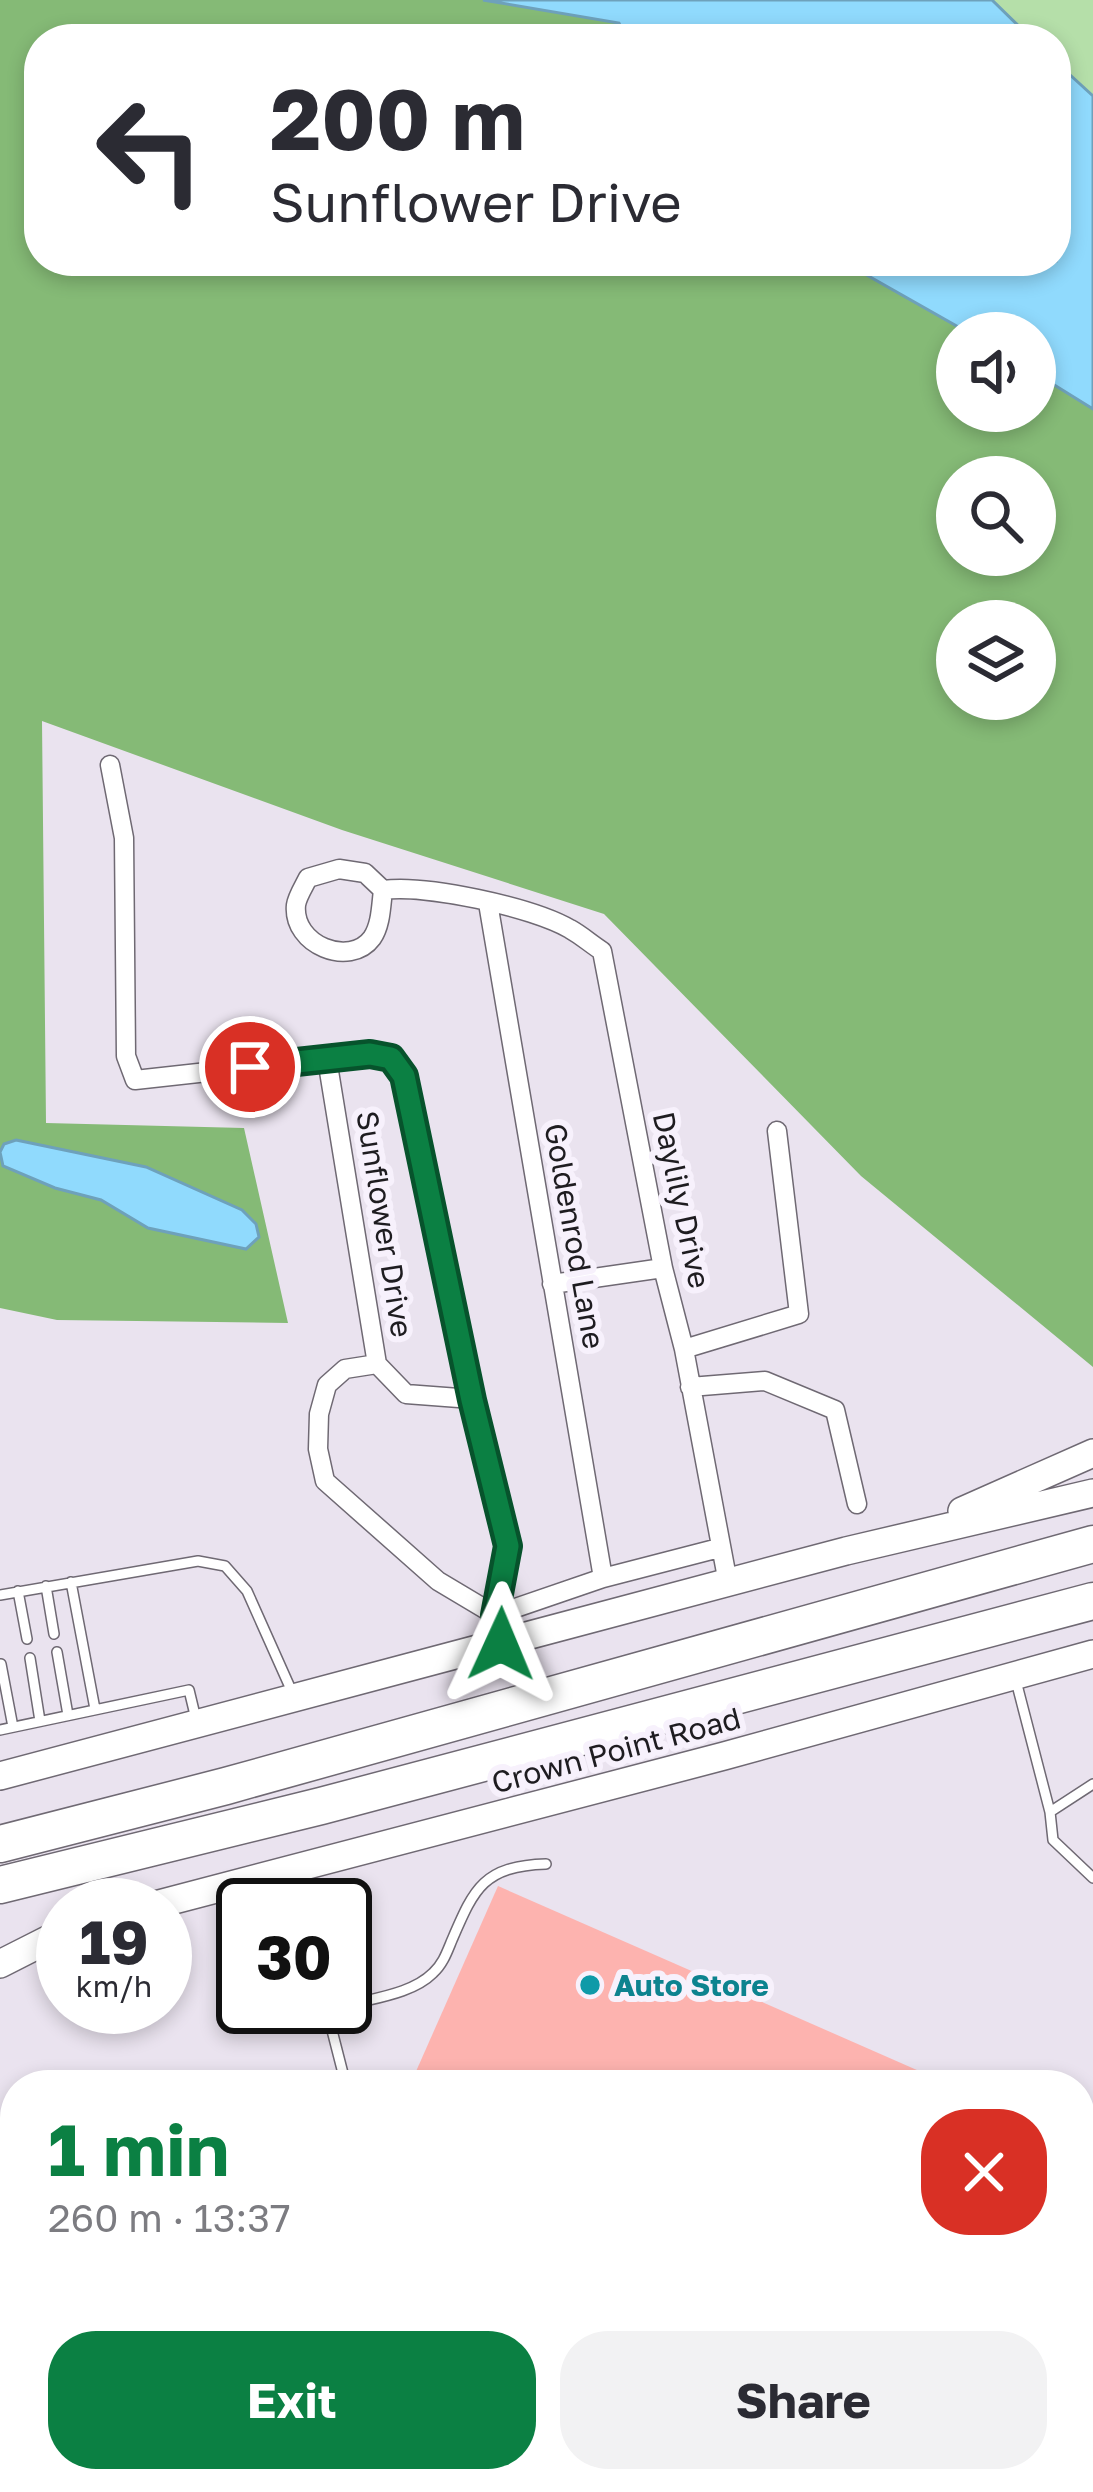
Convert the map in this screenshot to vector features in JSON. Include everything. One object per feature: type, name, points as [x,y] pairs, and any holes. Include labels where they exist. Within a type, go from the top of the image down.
[{"type":"highway","points":[[0,1844],[226,1786],[1093,1544]]},
{"type":"highway","points":[[0,1885],[1093,1601]]},
{"type":"highway","points":[[0,1909],[213,1850],[256,1822]]},
{"type":"main road","points":[[891,1540],[1093,1453]]},
{"type":"main road","points":[[0,1776],[891,1540],[1093,1493]]},
{"type":"main road","name":"Crown Point Road","points":[[192,1895],[1092,1655]]},
{"type":"main road","points":[[0,1943],[36,1936]]},
{"type":"main road","points":[[0,1964],[36,1945]]},
{"type":"street","name":"Sunflower Drive","points":[[110,766],[124,838],[126,1056],[135,1080],[370,1054],[391,1058],[404,1076],[472,1400],[508,1546],[495,1615],[501,1644]]},
{"type":"street","points":[[340,869],[365,873],[382,890],[380,917],[371,939],[358,949],[334,951],[309,942],[298,926],[296,903],[308,878],[340,869]]},
{"type":"street","name":"Daylily Drive","points":[[382,890],[407,887],[488,903],[567,926],[602,951],[728,1583]]},
{"type":"street","name":"Goldenrod Lane","points":[[488,903],[603,1578]]},
{"type":"street","name":"Sunflower Drive","points":[[327,1059],[377,1364],[406,1394],[472,1400]]},
{"type":"street","points":[[684,1349],[799,1314],[777,1131]]},
{"type":"street","points":[[553,1284],[663,1268]]},
{"type":"street","points":[[377,1364],[345,1369],[327,1385],[319,1414],[318,1449],[325,1481],[438,1581],[495,1615],[603,1578],[719,1548]]},
{"type":"street","points":[[690,1388],[765,1381],[835,1410],[857,1504]]},
{"type":"lane","points":[[0,1595],[198,1561],[225,1566],[247,1591],[295,1699]]},
{"type":"lane","points":[[71,1582],[95,1709]]},
{"type":"lane","points":[[46,1586],[54,1634]]},
{"type":"lane","points":[[18,1591],[27,1639]]},
{"type":"lane","points":[[57,1652],[68,1715]]},
{"type":"lane","points":[[30,1658],[40,1721]]},
{"type":"lane","points":[[1,1664],[13,1727]]},
{"type":"lane","points":[[1015,1676],[1053,1840],[1093,1878]]},
{"type":"lane","points":[[0,1730],[189,1690],[197,1724]]},
{"type":"lane","points":[[1050,1812],[1093,1784]]},
{"type":"lane","points":[[372,1999],[418,1985],[431,1976],[474,1890],[484,1880],[528,1864],[546,1864]]},
{"type":"lane","points":[[293,1867],[296,1878]]},
{"type":"lane","points":[[333,2034],[342,2070]]},
{"type":"green space","points":[[0,0],[483,0],[620,24],[24,24],[24,276],[868,276],[936,314],[936,432],[1056,432],[1056,386],[1093,409],[1093,1367],[861,1176],[604,914],[342,830],[42,721],[46,1123],[244,1128],[288,1323],[57,1320],[0,1308]]},
{"type":"green space","points":[[992,0],[1093,0],[1093,96],[1071,76],[1071,24],[1017,24]]},
{"type":"water","points":[[483,0],[992,0],[1017,24],[620,24]]},
{"type":"water","points":[[1071,76],[1093,96],[1093,409],[1056,386],[1056,312],[936,314],[868,276],[1071,276]]},
{"type":"water","points":[[16,1140],[146,1167],[242,1210],[256,1224],[259,1237],[246,1249],[148,1228],[101,1200],[55,1188],[3,1166],[0,1152],[4,1144]]},
{"type":"building","name":"Auto Store","points":[[498,1886],[917,2070],[417,2070]]},
{"type":"place","name":"Auto Store","points":[[590,1985]]},
{"type":"route","points":[[250,1067],[370,1054],[391,1058],[404,1076],[472,1400],[508,1546],[495,1615],[501,1644]]}]
